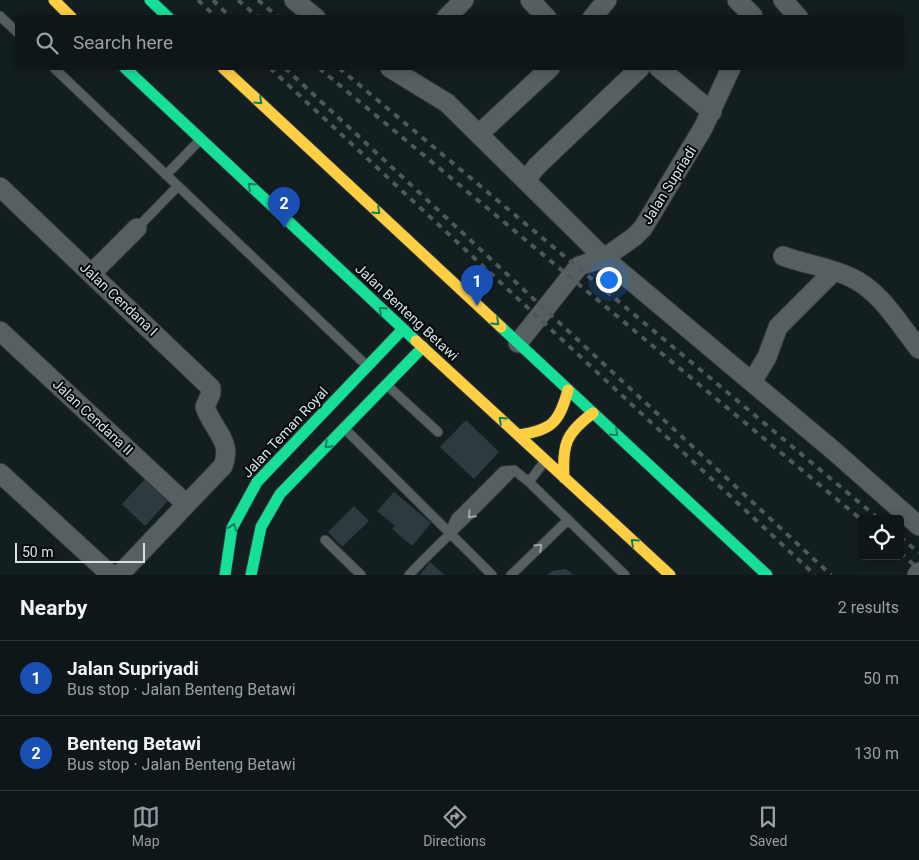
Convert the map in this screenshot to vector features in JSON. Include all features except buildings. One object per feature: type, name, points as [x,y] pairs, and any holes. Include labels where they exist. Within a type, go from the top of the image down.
[{"type":"main road","points":[[54,0],[69,15]]},
{"type":"main road","points":[[150,0],[166,15]]},
{"type":"main road","name":"Jalan Benteng Betawi","points":[[127,70],[403,329],[670,575]]},
{"type":"main road","points":[[225,70],[767,575]]},
{"type":"main road","name":"Jalan Teman Royal","points":[[225,575],[232,528],[248,495],[267,469],[335,419],[377,376],[403,329]]},
{"type":"main road","name":"Jalan Teman Royal","points":[[251,575],[261,527],[280,494],[335,419],[377,376],[423,347]]},
{"type":"main road","points":[[518,435],[536,434],[553,425],[563,410],[568,390]]},
{"type":"main road","points":[[564,478],[562,455],[564,441],[571,430],[593,413]]},
{"type":"street","points":[[294,0],[312,15]]},
{"type":"street","points":[[449,15],[464,0]]},
{"type":"street","points":[[530,0],[543,15]]},
{"type":"street","points":[[594,15],[607,0]]},
{"type":"street","points":[[737,0],[755,11]]},
{"type":"street","points":[[783,0],[796,15]]},
{"type":"street","points":[[395,70],[447,103],[480,133],[604,258],[919,526]]},
{"type":"street","points":[[480,133],[548,70]]},
{"type":"street","points":[[526,180],[638,70]]},
{"type":"street","points":[[661,70],[712,112]]},
{"type":"street","name":"Jalan Supriadi","points":[[518,343],[579,266],[604,258],[634,237],[643,228],[712,112],[730,70]]},
{"type":"street","name":"Jalan Cendana I","points":[[0,187],[212,388],[205,407],[210,421],[226,446],[227,455],[223,466],[185,503]]},
{"type":"street","points":[[92,273],[137,228]]},
{"type":"street","points":[[783,256],[848,276],[872,291],[885,304],[919,349]]},
{"type":"street","points":[[752,382],[767,357],[778,327],[833,272]]},
{"type":"street","name":"Jalan Cendana II","points":[[0,331],[185,503]]},
{"type":"street","points":[[0,473],[111,575]]},
{"type":"street","points":[[119,575],[185,503]]},
{"type":"lane","points":[[0,16],[15,29]]},
{"type":"lane","points":[[56,70],[438,432]]},
{"type":"lane","points":[[166,175],[201,139]]},
{"type":"lane","points":[[137,228],[178,186]]},
{"type":"lane","points":[[335,419],[450,531],[492,575]]},
{"type":"lane","points":[[529,482],[545,461]]},
{"type":"lane","points":[[409,575],[450,531],[463,524],[514,470],[529,482],[625,575]]},
{"type":"lane","points":[[510,575],[568,520]]},
{"type":"lane","points":[[325,540],[361,575]]},
{"type":"railway","points":[[198,0],[214,15]]},
{"type":"railway","points":[[213,0],[228,15]]},
{"type":"railway","points":[[238,0],[256,15]]},
{"type":"railway","points":[[258,0],[276,15]]},
{"type":"railway","points":[[272,70],[815,575]]},
{"type":"railway","points":[[287,70],[831,575]]},
{"type":"railway","points":[[321,70],[859,518]]},
{"type":"railway","points":[[341,70],[874,515]]},
{"type":"railway","points":[[904,540],[919,553]]},
{"type":"railway","points":[[904,556],[919,569]]},
{"type":"traffic: fast","points":[[150,0],[166,15]]},
{"type":"traffic: fast","points":[[127,70],[416,341]]},
{"type":"traffic: fast","points":[[501,327],[767,575]]},
{"type":"traffic: fast","points":[[225,575],[232,528],[257,482],[403,329]]},
{"type":"traffic: fast","points":[[251,575],[261,527],[280,494],[423,347]]},
{"type":"traffic: slow","points":[[54,0],[69,15]]},
{"type":"traffic: slow","points":[[225,70],[501,327]]},
{"type":"traffic: slow","points":[[416,341],[670,575]]},
{"type":"traffic: slow","points":[[518,435],[539,430],[552,423],[561,410],[568,390]]},
{"type":"traffic: slow","points":[[564,478],[565,448],[571,433],[593,413]]},
{"type":"place","name":"Benteng Betawi","points":[[284,228]]},
{"type":"place","name":"Jalan Supriyadi","points":[[477,306]]}]
